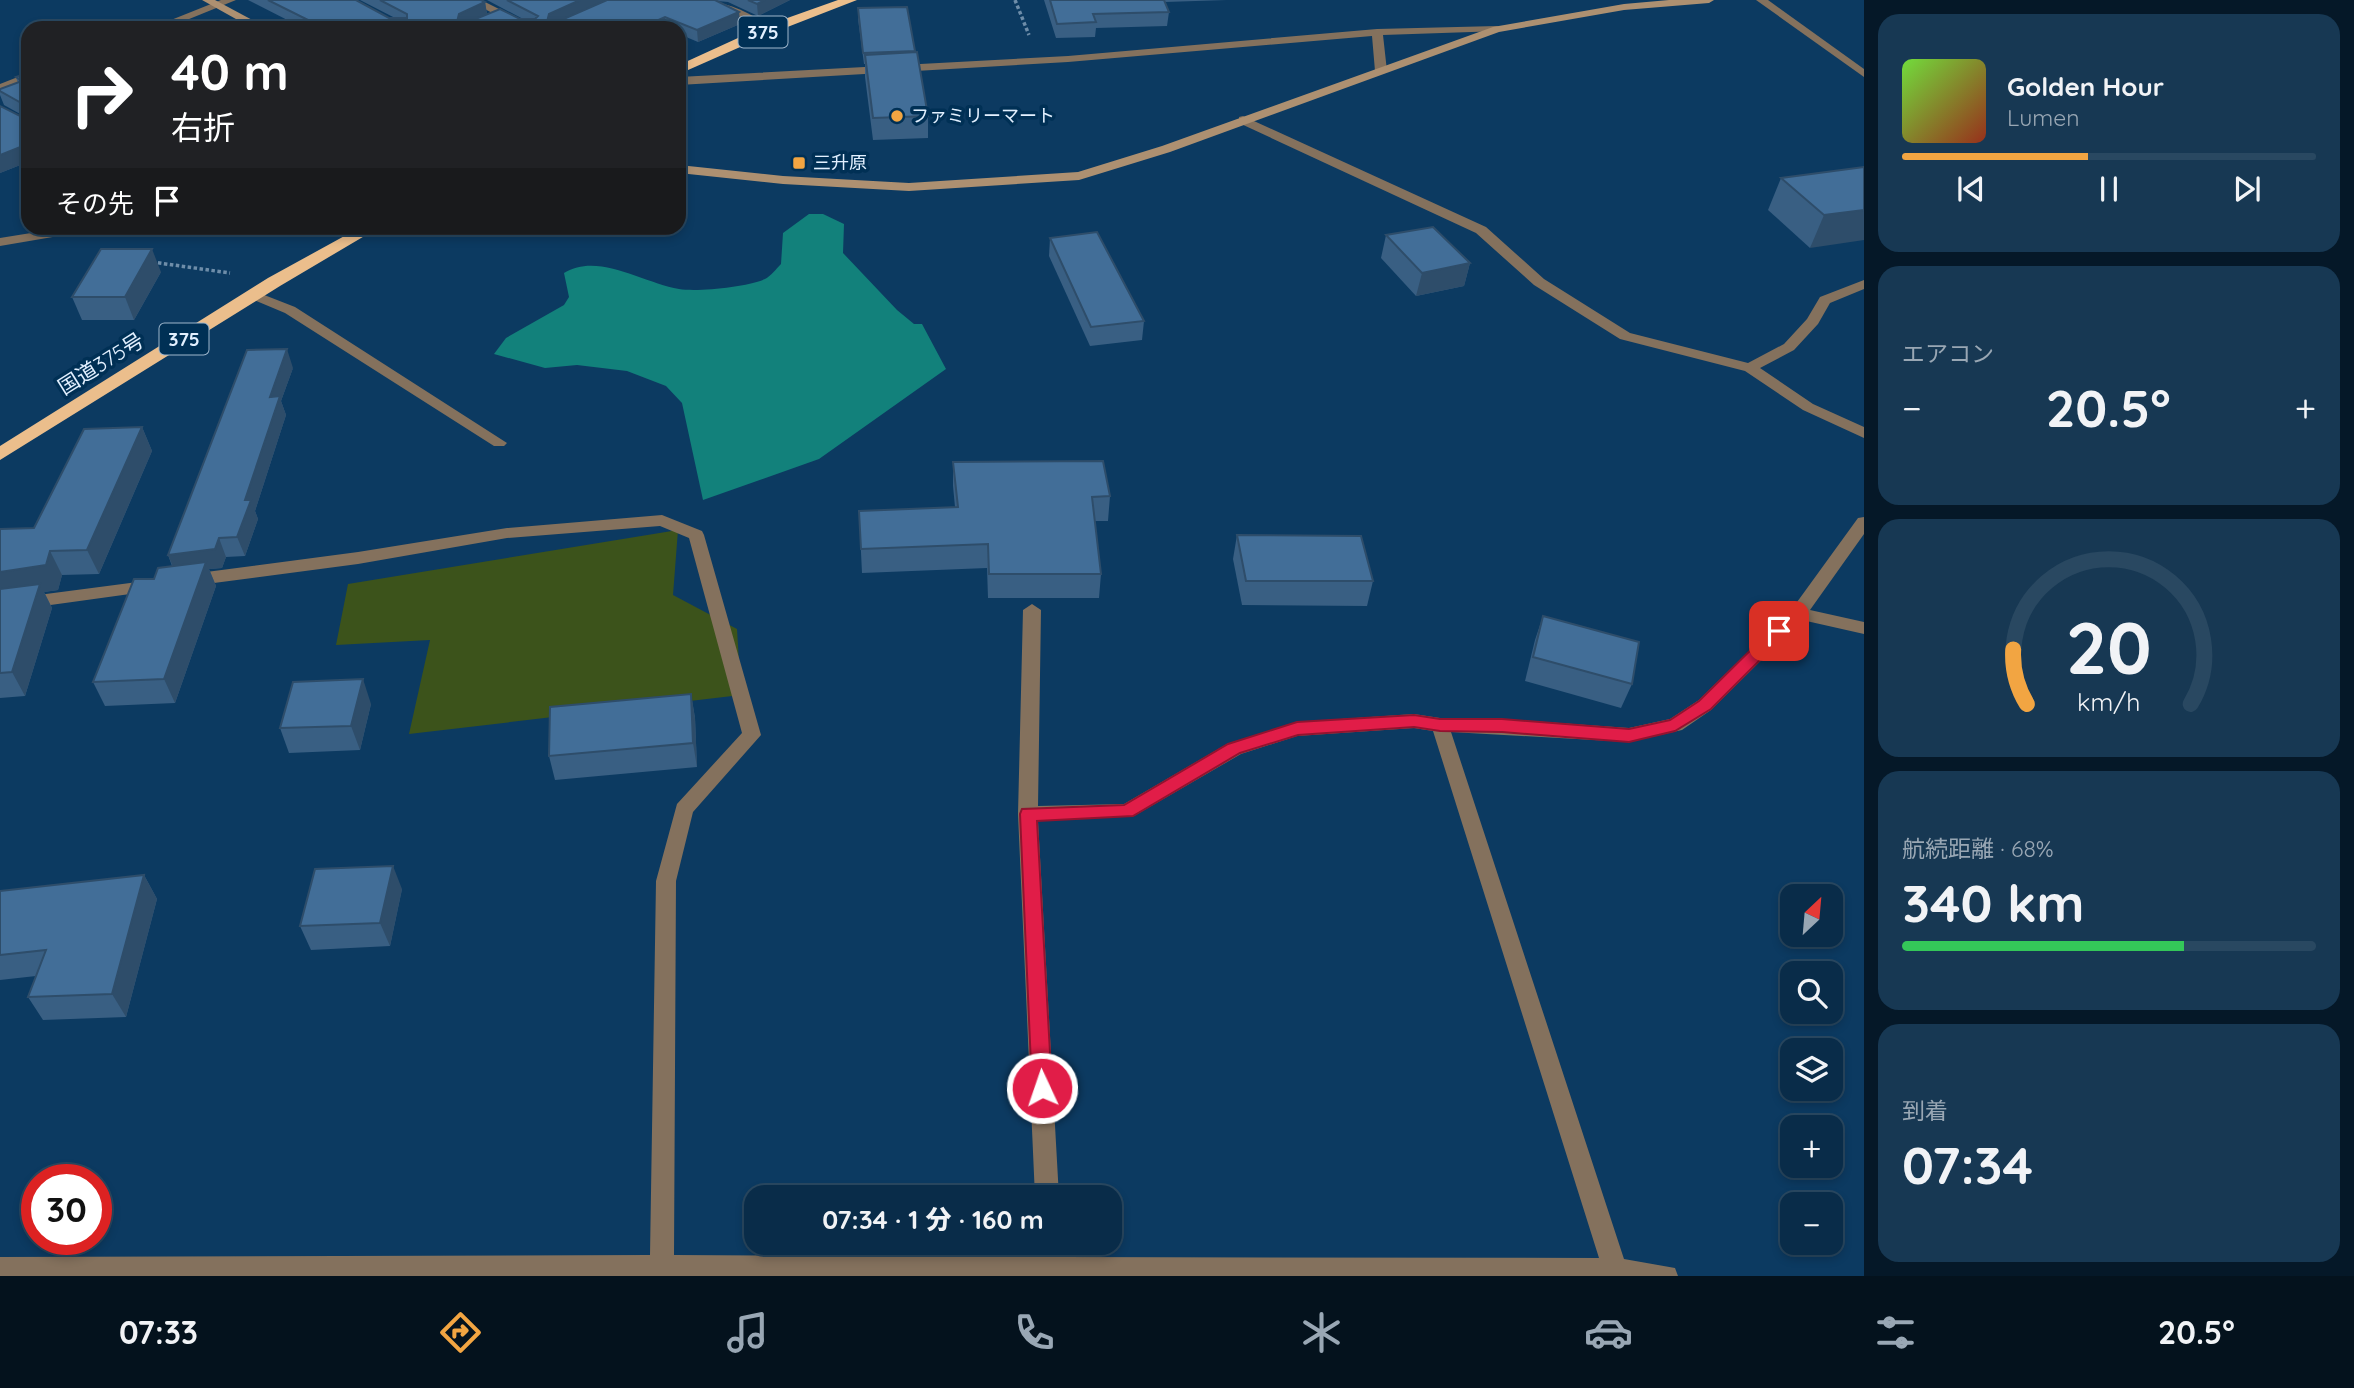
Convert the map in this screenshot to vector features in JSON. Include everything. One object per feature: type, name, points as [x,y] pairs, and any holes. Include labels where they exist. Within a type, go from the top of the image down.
[{"type":"highway","name":"375","points":[[686,67],[767,30],[850,0]]},
{"type":"highway","name":"国道375号","points":[[0,454],[274,282],[358,235]]},
{"type":"street","points":[[172,21],[212,3],[231,0]]},
{"type":"street","points":[[472,0],[496,17],[509,21]]},
{"type":"street","points":[[703,0],[732,11],[767,30]]},
{"type":"street","points":[[686,81],[1068,59],[1377,32],[1497,29],[1624,7],[1709,0]]},
{"type":"street","points":[[1761,0],[1864,74]]},
{"type":"street","points":[[212,3],[247,21]]},
{"type":"street","points":[[686,170],[783,180],[909,187],[1079,176],[1166,149],[1497,29]]},
{"type":"street","points":[[1377,32],[1381,71]]},
{"type":"street","points":[[0,88],[21,80]]},
{"type":"street","points":[[1243,120],[1481,230],[1539,282],[1625,335],[1750,368],[1808,407],[1864,433]]},
{"type":"street","points":[[2,245],[49,235]]},
{"type":"street","points":[[1750,368],[1789,347],[1813,321],[1825,300],[1864,284]]},
{"type":"street","points":[[254,295],[290,310],[499,443]]},
{"type":"street","points":[[0,606],[358,558],[507,533],[662,520],[696,535],[752,736],[684,809],[666,881],[662,1267]]},
{"type":"street","points":[[1028,814],[1127,811],[1234,749],[1297,729],[1414,721],[1440,725],[1502,726],[1629,736],[1675,725],[1705,705],[1798,613],[1864,522]]},
{"type":"street","points":[[1032,610],[1028,814],[1046,1185]]},
{"type":"street","points":[[1798,613],[1864,628]]},
{"type":"street","points":[[1440,725],[1616,1273]]},
{"type":"street","points":[[1049,1255],[1050,1270]]},
{"type":"street","points":[[0,1269],[662,1267],[1616,1273],[1666,1276]]},
{"type":"path","points":[[140,260],[221,271],[274,282]]},
{"type":"shaded area","points":[[809,214],[823,214],[844,224],[843,253],[897,310],[914,324],[922,324],[946,369],[819,459],[703,500],[682,403],[666,386],[627,371],[577,365],[545,368],[494,354],[506,338],[564,305],[569,297],[564,273],[577,267],[606,267],[665,286],[687,290],[757,282],[767,278],[781,264],[783,233]]},
{"type":"shaded area","points":[[678,530],[673,595],[737,629],[741,695],[409,734],[430,640],[336,645],[348,584]]},
{"type":"building","points":[[268,0],[356,0],[389,18],[407,18],[407,14],[380,0],[485,2],[459,14],[458,18],[478,18],[500,9],[520,19],[535,19],[538,16],[507,0],[580,0],[549,14],[548,18],[566,18],[607,0],[715,0],[739,12],[697,30],[686,26],[686,21],[665,17],[656,21],[310,21]]},
{"type":"building","points":[[748,0],[765,0],[757,4]]},
{"type":"building","points":[[1050,0],[1164,0],[1169,12],[1093,14],[1096,22],[1057,24]]},
{"type":"building","points":[[907,7],[915,51],[863,53],[858,8]]},
{"type":"building","points":[[917,52],[928,116],[873,118],[865,55]]},
{"type":"building","points":[[21,81],[21,103],[0,91]]},
{"type":"building","points":[[0,106],[21,116],[21,147],[0,155]]},
{"type":"building","points":[[1864,167],[1864,210],[1824,215],[1781,178]]},
{"type":"building","points":[[1433,227],[1470,263],[1422,273],[1386,235]]},
{"type":"building","points":[[1097,232],[1144,321],[1091,327],[1050,238]]},
{"type":"building","points":[[101,249],[152,249],[125,297],[72,297]]},
{"type":"building","points":[[287,349],[270,397],[280,396],[245,500],[251,500],[237,537],[219,538],[215,549],[168,555],[247,350]]},
{"type":"building","points":[[142,427],[87,550],[50,551],[46,565],[0,572],[0,529],[34,528],[84,429]]},
{"type":"building","points":[[1103,461],[1110,496],[1092,497],[1101,574],[989,574],[988,544],[861,549],[859,511],[958,507],[953,462]]},
{"type":"building","points":[[1237,535],[1361,536],[1373,581],[1246,581]]},
{"type":"building","points":[[206,562],[164,679],[93,682],[134,579],[154,579],[158,568]]},
{"type":"building","points":[[40,584],[12,672],[0,673],[0,589]]},
{"type":"building","points":[[1543,616],[1639,642],[1632,684],[1533,657]]},
{"type":"building","points":[[363,679],[351,726],[280,728],[293,682]]},
{"type":"building","points":[[691,694],[693,743],[549,756],[550,707]]},
{"type":"building","points":[[393,866],[380,923],[300,926],[315,869]]},
{"type":"building","points":[[144,875],[112,994],[28,997],[46,950],[0,955],[0,891]]},
{"type":"place","name":"ファミリーマート","points":[[897,116]]},
{"type":"place","name":"三升原","points":[[799,163]]},
{"type":"route","points":[[1042,1088],[1028,814],[1127,811],[1234,749],[1297,729],[1414,721],[1440,725],[1502,726],[1629,736],[1675,725],[1705,705],[1779,631]]}]
